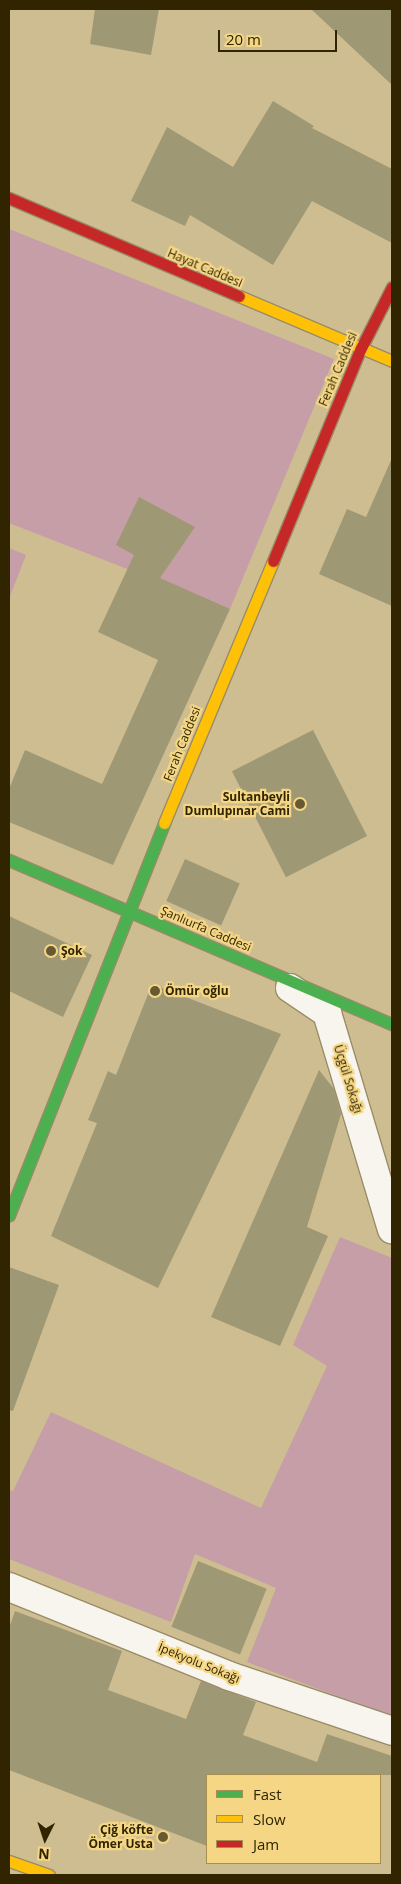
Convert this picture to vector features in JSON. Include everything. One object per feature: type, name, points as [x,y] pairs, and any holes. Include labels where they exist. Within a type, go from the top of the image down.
[{"type":"street","name":"Hayat Caddesi","points":[[9,198],[392,362]]},
{"type":"street","name":"Ferah Caddesi","points":[[9,1215],[128,910],[361,348],[392,287]]},
{"type":"street","name":"Şanlıurfa Caddesi","points":[[9,860],[256,964],[392,1024]]},
{"type":"street","name":"Üçgül Sokağı","points":[[256,964],[328,1013],[392,1230]]},
{"type":"street","name":"İpekyolu Sokağı","points":[[9,1588],[229,1676],[392,1730]]},
{"type":"street","points":[[9,1861],[49,1875]]},
{"type":"shaded area","points":[[9,229],[334,359],[230,609],[9,523]]},
{"type":"shaded area","points":[[9,548],[26,555],[9,599]]},
{"type":"shaded area","points":[[340,1237],[392,1258],[392,1717],[247,1662],[276,1588],[195,1554],[171,1622],[9,1559],[9,1490],[13,1491],[51,1412],[261,1508],[327,1366],[293,1345]]},
{"type":"building","points":[[95,9],[159,9],[151,55],[90,44]]},
{"type":"building","points":[[311,9],[392,9],[392,85]]},
{"type":"building","points":[[273,101],[314,126],[312,128],[392,169],[392,243],[312,201],[273,265],[190,215],[185,226],[131,201],[167,127],[233,167]]},
{"type":"building","points":[[392,458],[392,606],[319,574],[347,509],[366,517]]},
{"type":"building","points":[[139,497],[195,527],[160,578],[230,609],[113,865],[9,822],[9,789],[25,750],[102,784],[158,660],[98,632],[134,555],[116,545]]},
{"type":"building","name":"Sultanbeyli Dumlupınar Cami","points":[[313,730],[367,836],[286,877],[232,771]]},
{"type":"building","points":[[185,859],[240,883],[221,925],[166,901]]},
{"type":"building","points":[[9,916],[92,955],[63,1017],[9,991]]},
{"type":"building","points":[[152,984],[281,1034],[158,1288],[51,1236],[97,1123],[88,1120],[108,1071],[116,1075]]},
{"type":"building","points":[[319,1070],[334,1089],[341,1114],[307,1227],[328,1236],[280,1346],[211,1317]]},
{"type":"building","points":[[9,1267],[59,1285],[13,1411],[9,1410]]},
{"type":"building","points":[[198,1561],[267,1589],[240,1655],[171,1627]]},
{"type":"building","points":[[15,1611],[122,1651],[108,1690],[186,1719],[201,1681],[256,1702],[243,1735],[317,1762],[327,1734],[392,1756],[392,1775],[206,1774],[206,1846],[9,1770],[9,1628]]},
{"type":"traffic: fast","points":[[9,1215],[164,823]]},
{"type":"traffic: fast","points":[[9,860],[392,1024]]},
{"type":"traffic: slow","points":[[239,296],[392,361]]},
{"type":"traffic: slow","points":[[164,823],[273,561]]},
{"type":"traffic: slow","points":[[9,1861],[49,1875]]},
{"type":"traffic: jam","points":[[9,198],[239,296]]},
{"type":"traffic: jam","points":[[273,561],[361,348],[392,287]]},
{"type":"place","name":"Sultanbeyli Dumlupınar Cami","points":[[300,804]]},
{"type":"place","name":"Şok","points":[[51,951]]},
{"type":"place","name":"Ömür oğlu","points":[[155,991]]},
{"type":"place","name":"Çiğ köfte Ömer Usta","points":[[163,1837]]}]
